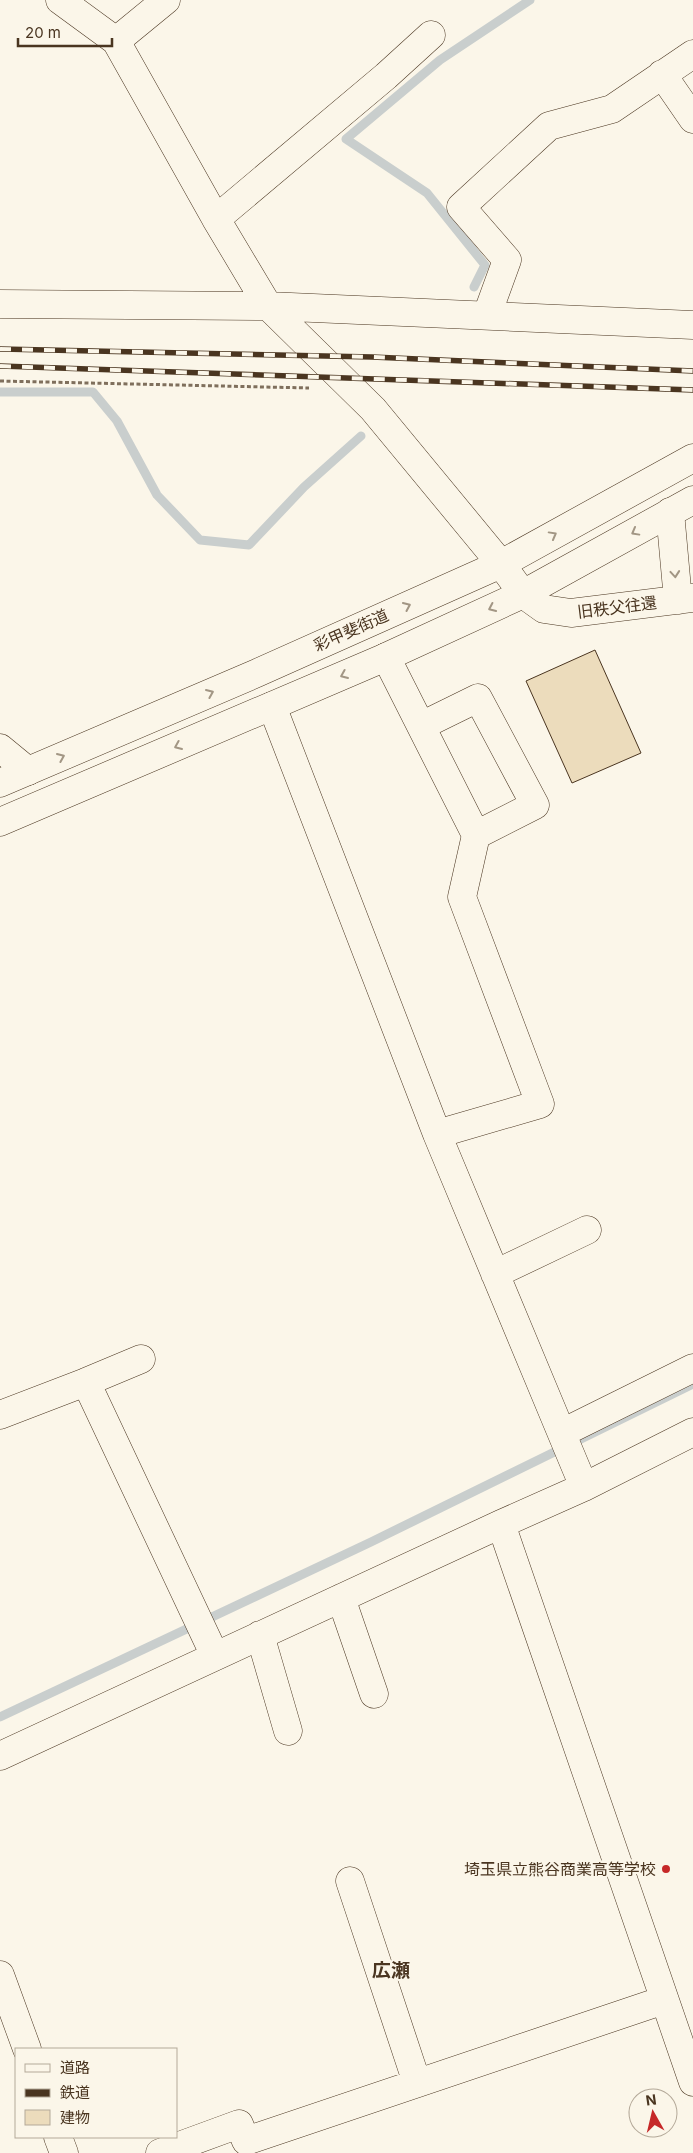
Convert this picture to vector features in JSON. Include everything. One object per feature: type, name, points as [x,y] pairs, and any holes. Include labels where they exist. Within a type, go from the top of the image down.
[{"type":"main road","points":[[60,0],[116,41],[166,0]]},
{"type":"main road","points":[[216,219],[386,76],[431,35]]},
{"type":"main road","name":"旧秩父往還","points":[[116,41],[216,219],[268,306],[373,409],[524,594],[544,609],[571,613],[685,599]]},
{"type":"main road","points":[[487,315],[507,260],[461,207],[549,126],[612,109],[693,54]]},
{"type":"main road","points":[[662,74],[693,119]]},
{"type":"main road","points":[[0,304],[268,306],[693,325]]},
{"type":"main road","name":"彩甲斐街道","points":[[0,783],[257,673],[500,564],[693,458]]},
{"type":"main road","points":[[0,822],[386,657],[524,594],[682,506],[685,599]]},
{"type":"main road","points":[[386,657],[476,836],[462,897],[540,1104],[437,1134]]},
{"type":"main road","points":[[421,726],[478,698],[535,805],[476,836]]},
{"type":"main road","points":[[272,706],[437,1134],[584,1487]]},
{"type":"main road","points":[[0,748],[28,771]]},
{"type":"main road","points":[[495,1274],[587,1230]]},
{"type":"main road","points":[[0,1415],[141,1359]]},
{"type":"main road","points":[[562,1433],[693,1368]]},
{"type":"main road","points":[[86,1382],[215,1656]]},
{"type":"main road","points":[[0,1756],[584,1487],[693,1432]]},
{"type":"main road","points":[[501,1524],[693,2082]]},
{"type":"main road","points":[[341,1598],[374,1694]]},
{"type":"main road","points":[[260,1635],[288,1731]]},
{"type":"main road","points":[[350,1881],[417,2083]]},
{"type":"main road","points":[[0,1975],[27,2048]]},
{"type":"main road","points":[[160,2153],[239,2124],[246,2141],[664,2000]]},
{"type":"main road","points":[[58,2138],[64,2153]]},
{"type":"path","points":[[0,381],[353,389]]},
{"type":"building","points":[[595,650],[641,753],[572,783],[526,681]]},
{"type":"waterway","points":[[474,287],[485,265],[427,193],[346,139],[440,60],[530,0]]},
{"type":"waterway","points":[[0,392],[93,392],[117,421],[157,495],[200,540],[249,545],[304,487],[361,436]]},
{"type":"waterway","points":[[0,1717],[371,1542],[693,1384]]},
{"type":"railway","points":[[0,349],[372,357],[693,371]]},
{"type":"railway","points":[[0,366],[693,390]]},
{"type":"place","name":"埼玉県立熊谷商業高等学校","points":[[666,1869]]},
{"type":"district","name":"広瀬","points":[[391,1970]]}]
